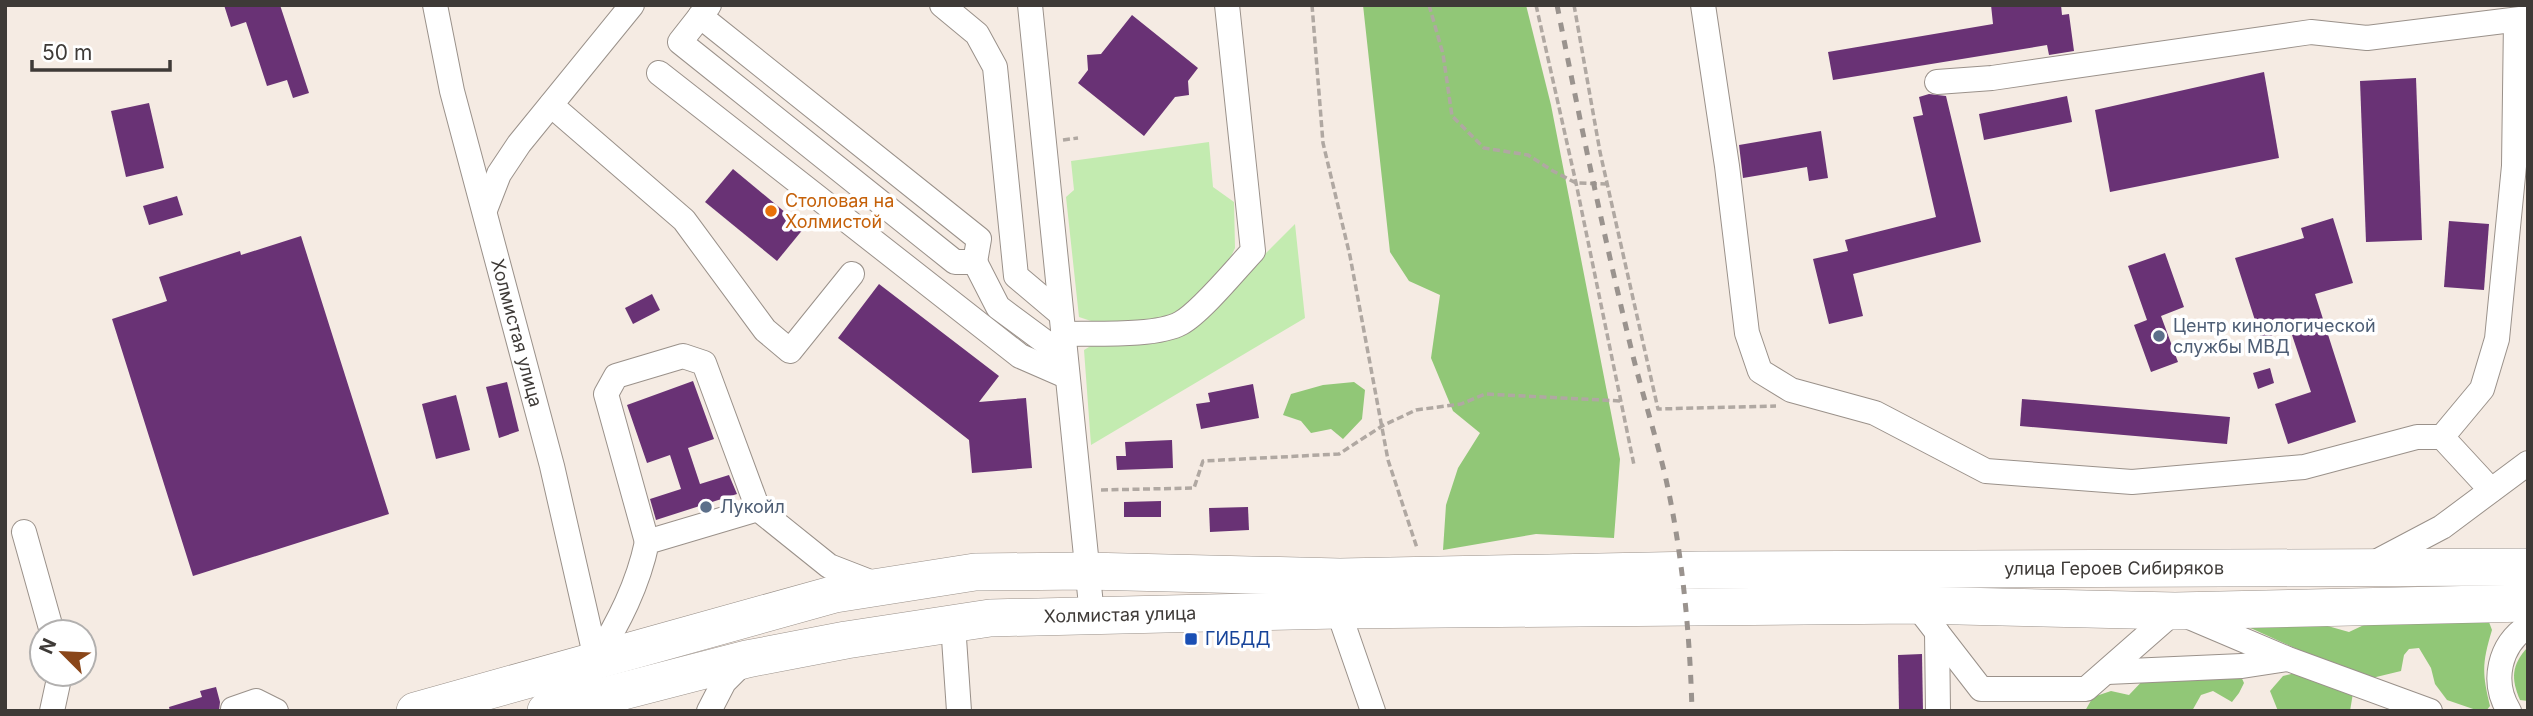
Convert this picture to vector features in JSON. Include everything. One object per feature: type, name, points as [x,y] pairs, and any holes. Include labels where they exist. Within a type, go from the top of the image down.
[{"type":"highway","name":"улица Героев Сибиряков","points":[[1427,576],[1699,570],[2528,567]]},
{"type":"highway","points":[[415,711],[835,594],[975,572],[1086,570],[1340,577],[1427,576]]},
{"type":"highway","points":[[1927,619],[2528,603]]},
{"type":"highway","name":"Холмистая улица","points":[[546,711],[747,659],[846,640],[990,618],[1338,610],[1704,607],[1927,619]]},
{"type":"street","name":"Холмистая улица","points":[[435,5],[452,91],[552,466],[596,659]]},
{"type":"street","points":[[485,210],[499,174],[519,144],[632,5]]},
{"type":"street","points":[[942,5],[977,34],[995,67],[1016,276],[1063,345]]},
{"type":"street","points":[[1030,5],[1092,615]]},
{"type":"street","points":[[659,73],[1020,356],[1063,345],[1158,330],[1180,323],[1195,312],[1253,251],[1227,5]]},
{"type":"street","points":[[1703,5],[1748,333],[1760,371],[1791,390],[1875,413],[1986,471],[2132,482],[2304,467],[2417,438],[2442,437],[2482,389],[2497,339],[2514,166],[2522,19],[2368,38],[2311,32],[1992,78],[1937,82]]},
{"type":"street","points":[[975,262],[955,262],[681,42],[705,11],[979,239],[975,262],[998,307],[1063,345]]},
{"type":"street","points":[[709,112],[733,84]]},
{"type":"street","points":[[551,105],[684,220],[765,330],[790,351],[852,274]]},
{"type":"street","points":[[596,659],[616,627],[641,573],[647,542],[607,394],[616,376],[683,356],[704,363],[758,509],[829,566],[882,586]]},
{"type":"street","points":[[2442,437],[2491,490]]},
{"type":"street","points":[[2362,569],[2442,527],[2528,463]]},
{"type":"street","points":[[647,542],[758,509]]},
{"type":"street","points":[[24,532],[48,618]]},
{"type":"street","points":[[1338,610],[1373,711]]},
{"type":"street","points":[[1927,619],[1981,689],[2086,689],[2175,611],[2288,659],[2430,711]]},
{"type":"street","points":[[1927,619],[1938,711]]},
{"type":"street","points":[[953,624],[959,711]]},
{"type":"street","points":[[2510,711],[2502,697],[2499,671],[2508,646],[2528,626]]},
{"type":"street","points":[[709,711],[724,682],[747,659]]},
{"type":"street","points":[[2106,672],[2242,666],[2288,659]]},
{"type":"street","points":[[52,711],[57,688]]},
{"type":"street","points":[[584,700],[622,711]]},
{"type":"street","points":[[233,709],[256,701],[276,711]]},
{"type":"path","points":[[1312,5],[1323,143],[1350,256],[1388,460],[1427,576]]},
{"type":"path","points":[[1429,5],[1443,54],[1452,116],[1484,148],[1528,155],[1576,183],[1608,184]]},
{"type":"path","points":[[1536,5],[1634,464]]},
{"type":"path","points":[[1574,5],[1608,184],[1658,409],[1778,406],[1791,390]]},
{"type":"path","points":[[1078,491],[1194,488],[1203,461],[1339,454],[1382,426],[1416,411],[1461,404],[1486,394],[1621,401]]},
{"type":"green space","points":[[1363,5],[1526,5],[1551,105],[1620,459],[1614,538],[1536,534],[1443,550],[1446,505],[1458,468],[1480,433],[1453,411],[1431,358],[1440,295],[1409,281],[1390,252]]},
{"type":"green space","points":[[1209,142],[1213,187],[1234,202],[1235,248],[1228,263],[1188,307],[1169,316],[1094,322],[1079,317],[1066,197],[1074,190],[1071,161]]},
{"type":"green space","points":[[1295,224],[1305,318],[1091,445],[1084,350],[1094,344],[1196,323]]},
{"type":"green space","points":[[1354,382],[1365,390],[1362,419],[1343,439],[1331,429],[1311,433],[1301,421],[1283,415],[1291,394],[1323,385]]},
{"type":"green space","points":[[2474,616],[2489,622],[2492,630],[2484,668],[2490,706],[2486,711],[2447,700],[2435,684],[2431,668],[2419,648],[2409,649],[2404,655],[2401,671],[2372,678],[2328,663],[2246,626],[2324,625],[2349,632],[2381,617]]},
{"type":"green space","points":[[2528,647],[2528,701],[2520,700],[2514,672],[2518,660]]},
{"type":"green space","points":[[2307,670],[2353,693],[2350,711],[2278,711],[2270,691],[2283,676]]},
{"type":"green space","points":[[2239,672],[2244,683],[2232,702],[2213,691],[2201,695],[2192,711],[2085,711],[2093,697],[2111,691],[2129,695],[2149,674]]},
{"type":"building","points":[[224,5],[280,5],[309,93],[293,98],[287,80],[267,86],[246,22],[231,27]]},
{"type":"building","points":[[1991,5],[2061,5],[2062,15],[2069,14],[2074,51],[2049,55],[2047,45],[1833,80],[1828,52],[1993,24]]},
{"type":"building","points":[[1132,15],[1198,68],[1188,81],[1189,95],[1175,97],[1144,136],[1078,83],[1088,70],[1087,55],[1101,54]]},
{"type":"building","points":[[2264,72],[2279,158],[2110,192],[2095,110]]},
{"type":"building","points":[[2416,78],[2422,240],[2366,242],[2360,81]]},
{"type":"building","points":[[1929,94],[1946,96],[1981,242],[1853,274],[1863,316],[1829,324],[1813,259],[1848,251],[1845,240],[1936,217],[1913,117],[1923,115],[1919,97]]},
{"type":"building","points":[[2067,96],[2072,122],[1984,140],[1979,114]]},
{"type":"building","points":[[149,103],[164,168],[126,177],[111,111]]},
{"type":"building","points":[[1821,131],[1828,178],[1809,181],[1807,167],[1743,178],[1739,145]]},
{"type":"building","points":[[733,169],[804,228],[777,261],[705,202]]},
{"type":"building","points":[[177,196],[183,215],[149,225],[143,206]]},
{"type":"building","points":[[2333,218],[2353,283],[2315,294],[2356,422],[2288,444],[2275,404],[2311,392],[2290,329],[2261,339],[2235,258],[2304,238],[2301,228]]},
{"type":"building","points":[[2449,221],[2489,224],[2484,290],[2444,287]]},
{"type":"building","points":[[301,236],[389,514],[193,576],[112,319],[167,301],[159,277],[240,251],[241,255]]},
{"type":"building","points":[[2165,253],[2184,307],[2161,316],[2178,362],[2151,372],[2134,325],[2147,320],[2128,266]]},
{"type":"building","points":[[879,284],[999,376],[979,402],[1026,398],[1032,468],[972,473],[969,440],[838,338]]},
{"type":"building","points":[[652,294],[660,310],[633,324],[625,308]]},
{"type":"building","points":[[2270,368],[2274,383],[2258,389],[2253,373]]},
{"type":"building","points":[[693,381],[714,439],[688,448],[700,484],[729,475],[737,494],[656,520],[650,499],[681,489],[670,455],[647,463],[627,405]]},
{"type":"building","points":[[507,382],[519,431],[499,438],[486,387]]},
{"type":"building","points":[[1253,384],[1259,418],[1201,429],[1196,404],[1210,402],[1208,393]]},
{"type":"building","points":[[456,395],[470,450],[436,459],[422,404]]},
{"type":"building","points":[[2022,399],[2230,417],[2227,444],[2020,426]]},
{"type":"building","points":[[1172,440],[1173,468],[1117,470],[1116,456],[1126,456],[1125,442]]},
{"type":"building","points":[[1161,501],[1161,517],[1124,517],[1124,502]]},
{"type":"building","points":[[1248,507],[1249,530],[1210,532],[1209,508]]},
{"type":"building","points":[[1922,654],[1923,711],[1899,711],[1898,655]]},
{"type":"building","points":[[216,687],[220,702],[219,711],[170,711],[169,707],[202,697],[200,691]]},
{"type":"railway","points":[[1557,5],[1612,266],[1671,503],[1684,592],[1692,711]]},
{"type":"place","name":"Столовая на Холмистой","points":[[771,211]]},
{"type":"place","name":"Центр кинологической службы МВД","points":[[2159,336]]},
{"type":"place","name":"Лукойл","points":[[706,507]]},
{"type":"place","name":"ГИБДД","points":[[1191,639]]}]
